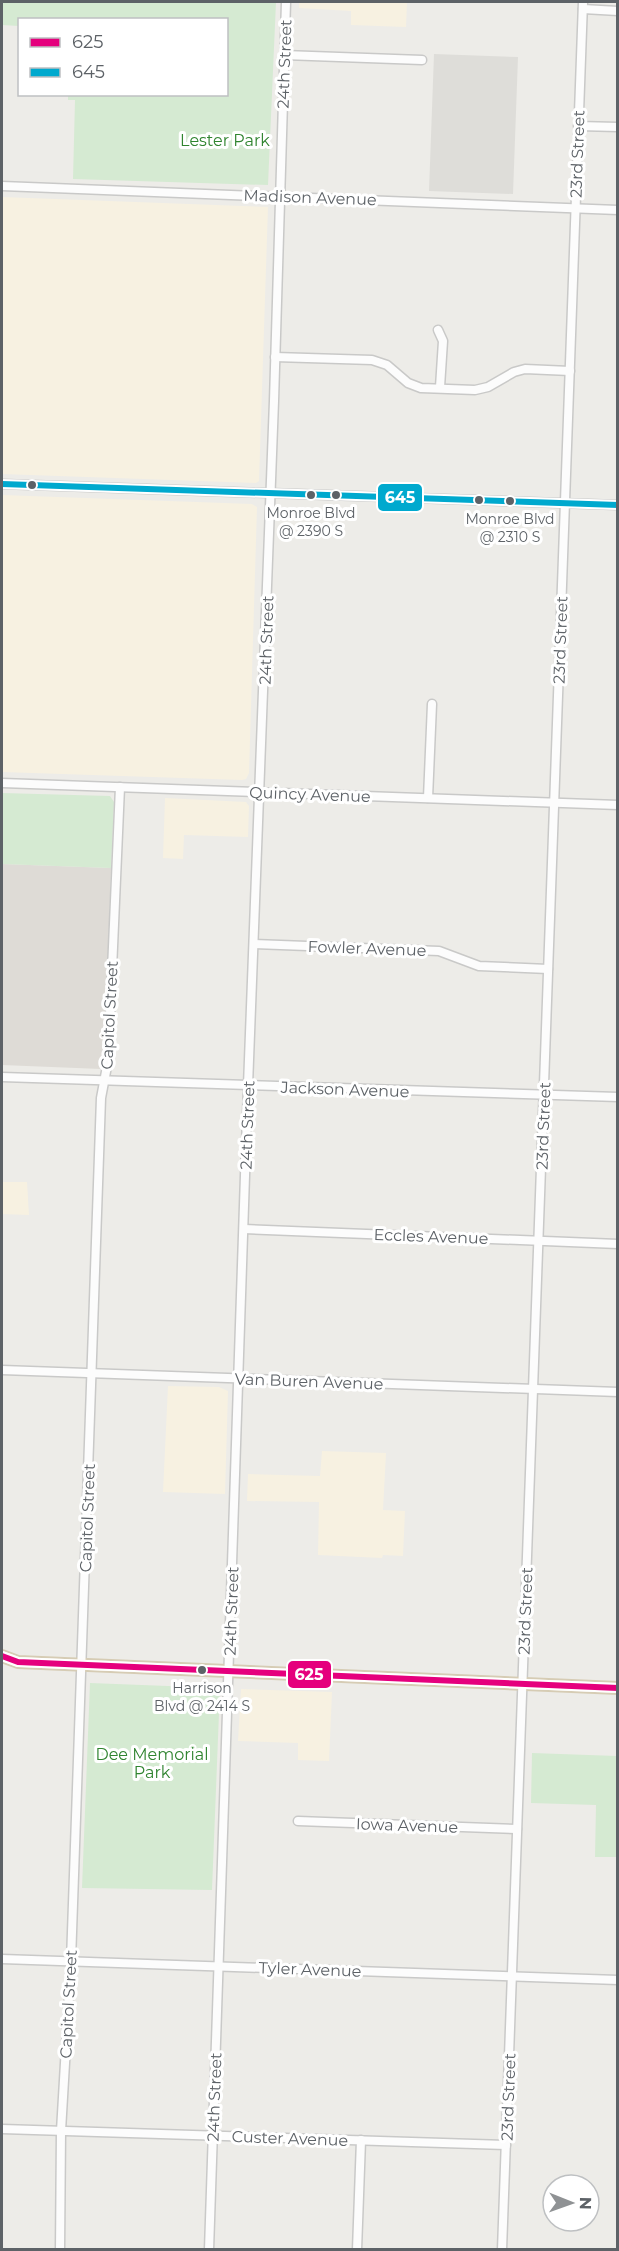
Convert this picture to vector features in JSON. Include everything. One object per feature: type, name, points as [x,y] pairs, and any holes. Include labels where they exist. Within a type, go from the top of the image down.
[{"type":"main road","points":[[2,1656],[18,1662]]},
{"type":"main road","points":[[2,1661],[618,1688]]},
{"type":"main road","points":[[2,1666],[18,1662]]},
{"type":"street","name":"24th Street","points":[[209,2250],[248,1086],[271,494],[286,2]]},
{"type":"street","points":[[583,5],[618,11]]},
{"type":"street","name":"23rd Street","points":[[502,2250],[583,5]]},
{"type":"street","points":[[284,56],[422,60]]},
{"type":"street","points":[[579,126],[618,127]]},
{"type":"street","name":"Madison Avenue","points":[[2,186],[618,210]]},
{"type":"street","points":[[438,330],[443,341],[440,387]]},
{"type":"street","points":[[275,357],[372,360],[387,365],[408,383],[421,388],[475,390],[488,387],[514,372],[525,369],[570,371]]},
{"type":"street","points":[[2,484],[618,505]]},
{"type":"street","points":[[428,798],[432,704]]},
{"type":"street","name":"Quincy Avenue","points":[[2,783],[618,805]]},
{"type":"street","name":"Capitol Street","points":[[60,2250],[61,2131],[71,1961],[102,1098],[108,1061],[120,787]]},
{"type":"street","name":"Fowler Avenue","points":[[254,944],[439,951],[479,966],[548,969]]},
{"type":"street","name":"Jackson Avenue","points":[[2,1077],[618,1097]]},
{"type":"street","name":"Eccles Avenue","points":[[244,1229],[618,1244]]},
{"type":"street","name":"Van Buren Avenue","points":[[2,1370],[618,1392]]},
{"type":"street","name":"Iowa Avenue","points":[[298,1821],[517,1829]]},
{"type":"street","name":"Tyler Avenue","points":[[2,1959],[618,1980]]},
{"type":"street","name":"Custer Avenue","points":[[2,2129],[506,2145]]},
{"type":"street","points":[[357,2250],[361,2140]]},
{"type":"shaded area","points":[[299,2],[407,2],[406,27],[351,25],[351,11],[299,8]]},
{"type":"shaded area","points":[[434,54],[518,57],[513,194],[429,191]]},
{"type":"shaded area","points":[[2,197],[268,207],[259,481],[256,483],[2,474]]},
{"type":"shaded area","points":[[2,495],[252,504],[257,507],[249,773],[246,779],[2,772]]},
{"type":"shaded area","points":[[165,798],[246,802],[249,806],[248,837],[184,835],[183,859],[163,858]]},
{"type":"shaded area","points":[[2,864],[111,868],[104,1067],[101,1069],[2,1065]]},
{"type":"shaded area","points":[[2,1182],[27,1182],[29,1215],[2,1214]]},
{"type":"shaded area","points":[[168,1386],[219,1387],[228,1391],[225,1494],[163,1492]]},
{"type":"shaded area","points":[[322,1451],[386,1453],[383,1510],[405,1511],[403,1556],[383,1555],[382,1558],[318,1555],[319,1502],[247,1501],[248,1474],[320,1476]]},
{"type":"shaded area","points":[[241,1689],[332,1692],[329,1761],[298,1760],[298,1743],[238,1741]]},
{"type":"green space","name":"Lester Park","points":[[2,2],[276,2],[268,185],[73,179],[75,100],[68,100],[68,96],[228,96],[228,18],[18,18],[18,26],[2,25]]},
{"type":"green space","points":[[2,793],[110,796],[114,802],[111,868],[2,864]]},
{"type":"green space","name":"Dee Memorial Park","points":[[90,1683],[220,1688],[212,1890],[82,1888]]},
{"type":"green space","points":[[532,1753],[617,1756],[617,1857],[595,1857],[596,1805],[531,1803]]},
{"type":"transit line","name":"645","points":[[2,484],[618,505]]},
{"type":"transit line","name":"625","points":[[2,1656],[18,1662],[618,1688]]},
{"type":"place","name":"Monroe Blvd @ 2390 S","points":[[311,495]]},
{"type":"place","name":"Monroe Blvd @ 2310 S","points":[[510,501]]},
{"type":"place","name":"Harrison Blvd @ 2414 S","points":[[202,1670]]}]
